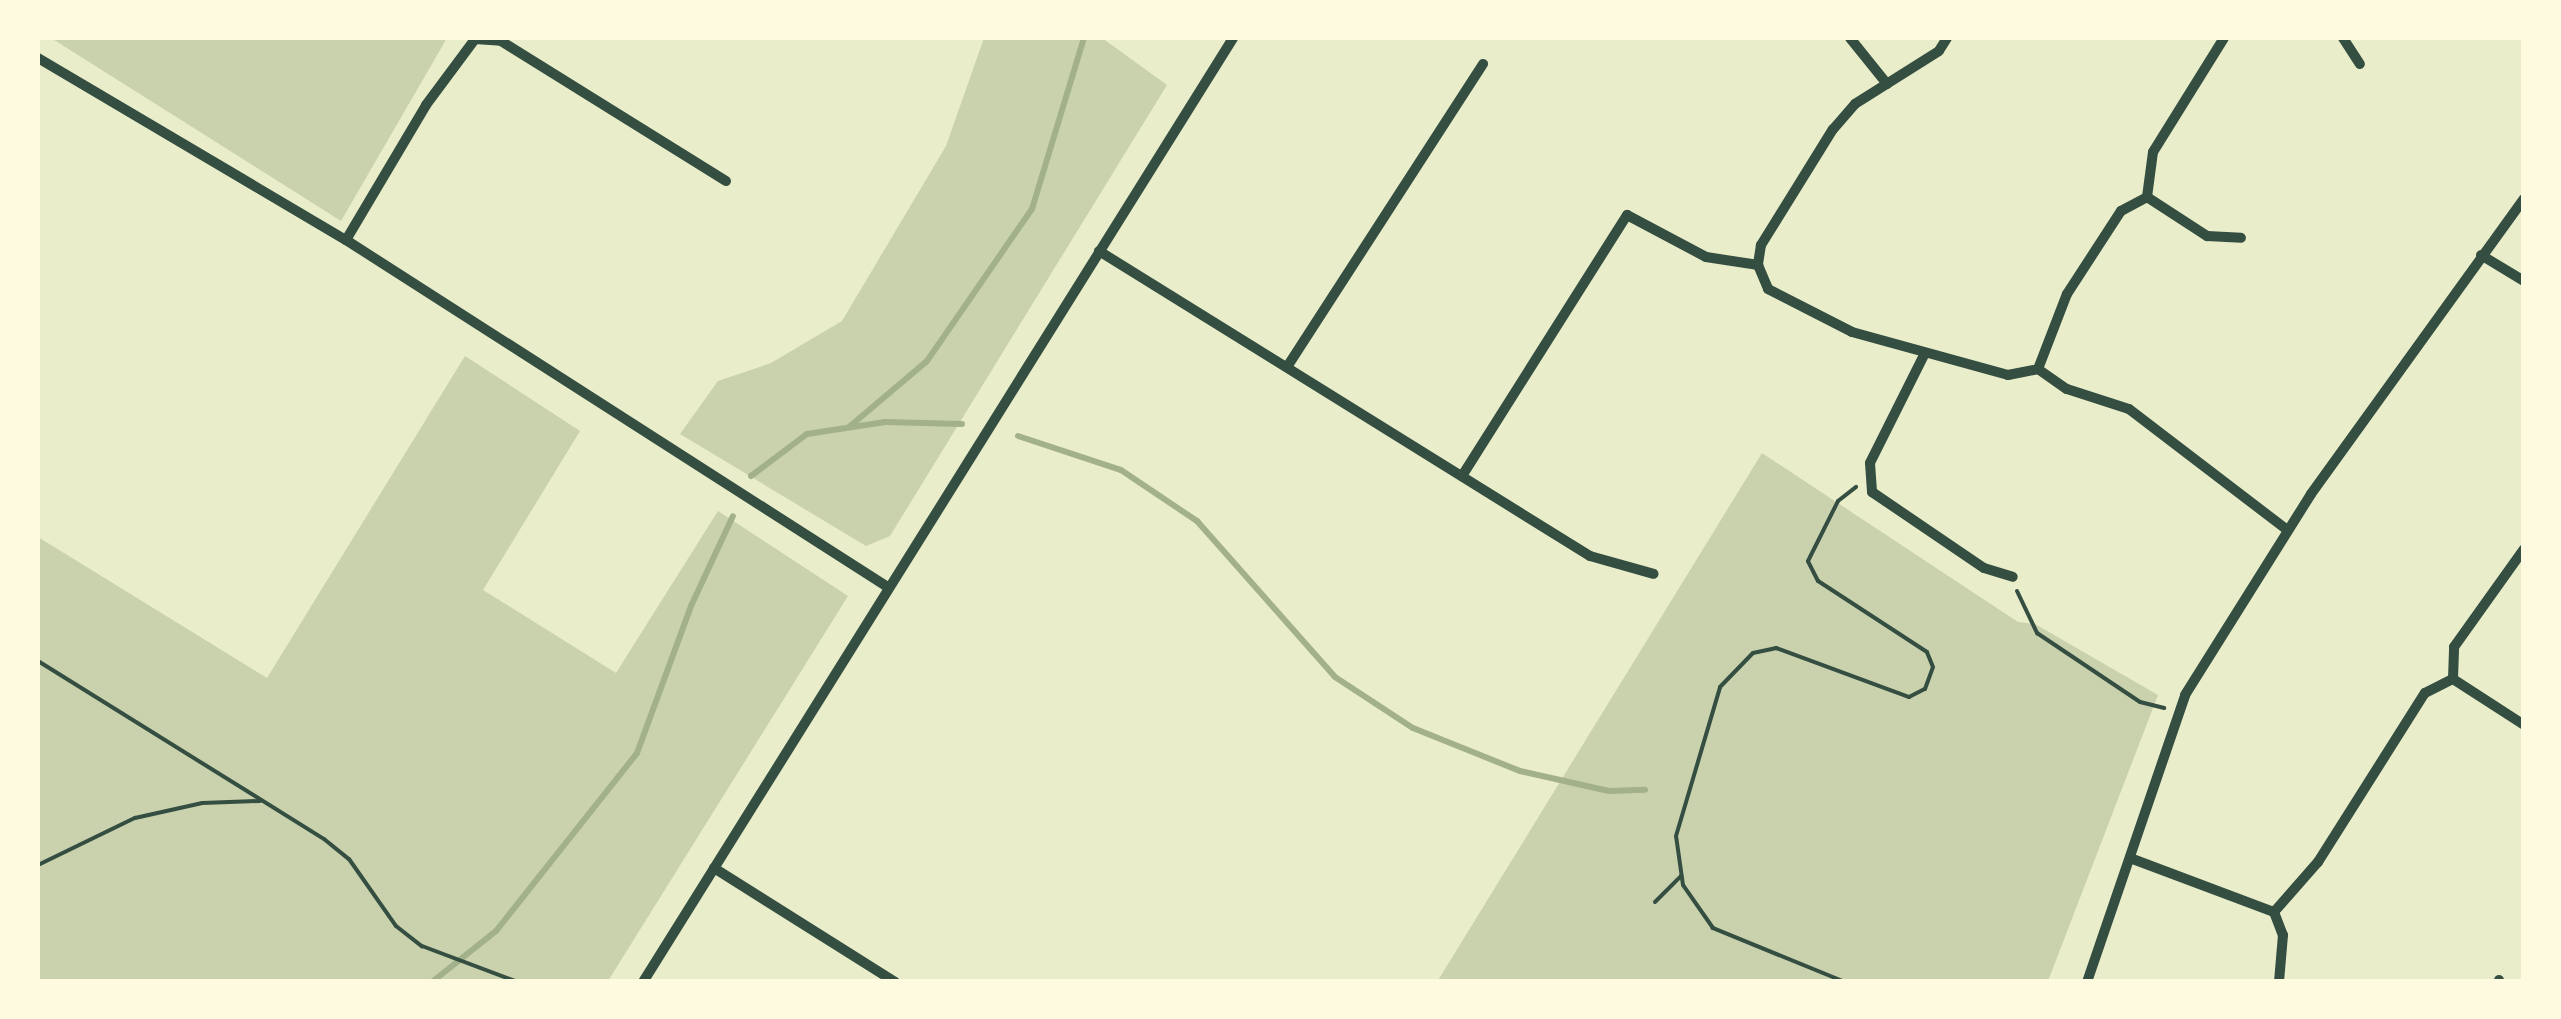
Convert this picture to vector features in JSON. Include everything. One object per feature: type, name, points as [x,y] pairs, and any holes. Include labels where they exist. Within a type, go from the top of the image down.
[{"type":"street","points":[[643,982],[886,586],[1232,38]]},
{"type":"street","points":[[1850,38],[1887,84]]},
{"type":"street","points":[[1947,38],[1939,50],[1855,104],[1833,129],[1761,245],[1758,266],[1768,289],[1790,306],[1924,353],[2008,374],[2038,369],[2067,389],[2129,409],[2287,530]]},
{"type":"street","points":[[2147,197],[2153,152],[2224,38]]},
{"type":"street","points":[[2343,38],[2360,64]]},
{"type":"street","points":[[346,240],[426,105],[475,40],[501,41],[726,181]]},
{"type":"street","points":[[38,58],[346,240],[886,586]]},
{"type":"street","points":[[1287,368],[1483,64]]},
{"type":"street","points":[[2147,197],[2208,236],[2241,238]]},
{"type":"street","points":[[2038,369],[2087,260],[2121,211],[2147,197]]},
{"type":"street","points":[[2089,978],[2178,712],[2287,530],[2524,199]]},
{"type":"street","points":[[1462,476],[1627,214],[1706,256],[1758,266]]},
{"type":"street","points":[[1099,251],[1590,556],[1654,574]]},
{"type":"street","points":[[2481,255],[2524,281]]},
{"type":"street","points":[[1924,353],[1867,477],[1883,505],[1984,568],[2013,576]]},
{"type":"street","points":[[2453,679],[2454,647],[2524,549]]},
{"type":"street","points":[[2453,679],[2524,725]]},
{"type":"street","points":[[2274,912],[2318,862],[2425,693],[2453,679]]},
{"type":"street","points":[[2130,858],[2274,912],[2283,935],[2278,982]]},
{"type":"street","points":[[714,868],[895,982]]},
{"type":"path","points":[[1846,982],[1713,928],[1681,876],[1678,823],[1720,687],[1744,658],[1776,648],[1910,697],[1925,690],[1933,667],[1927,652],[1818,581],[1808,561],[1838,502],[1867,477]]},
{"type":"path","points":[[2013,576],[2037,633],[2140,702],[2178,712]]},
{"type":"path","points":[[38,661],[349,859],[396,926],[429,950],[481,964],[518,982]]},
{"type":"path","points":[[38,865],[135,818],[202,804],[260,801]]},
{"type":"path","points":[[1655,902],[1681,876]]},
{"type":"green space","points":[[51,38],[447,38],[341,221]]},
{"type":"green space","points":[[984,38],[1102,38],[1167,85],[890,536],[866,546],[680,434],[718,381],[771,363],[842,321],[946,146]]},
{"type":"green space","points":[[465,356],[580,431],[483,590],[616,673],[718,511],[848,596],[608,981],[38,981],[38,537],[267,678]]},
{"type":"green space","points":[[1762,453],[2018,622],[2035,624],[2158,695],[2048,981],[1437,982]]},
{"type":"waterway","points":[[849,427],[927,361],[1032,209],[1084,38]]},
{"type":"waterway","points":[[751,476],[807,434],[885,422],[962,424]]},
{"type":"waterway","points":[[1018,436],[1121,470],[1197,521],[1335,677],[1413,728],[1520,771],[1609,791],[1645,790]]},
{"type":"waterway","points":[[432,982],[496,931],[637,753],[691,606],[733,516]]}]
